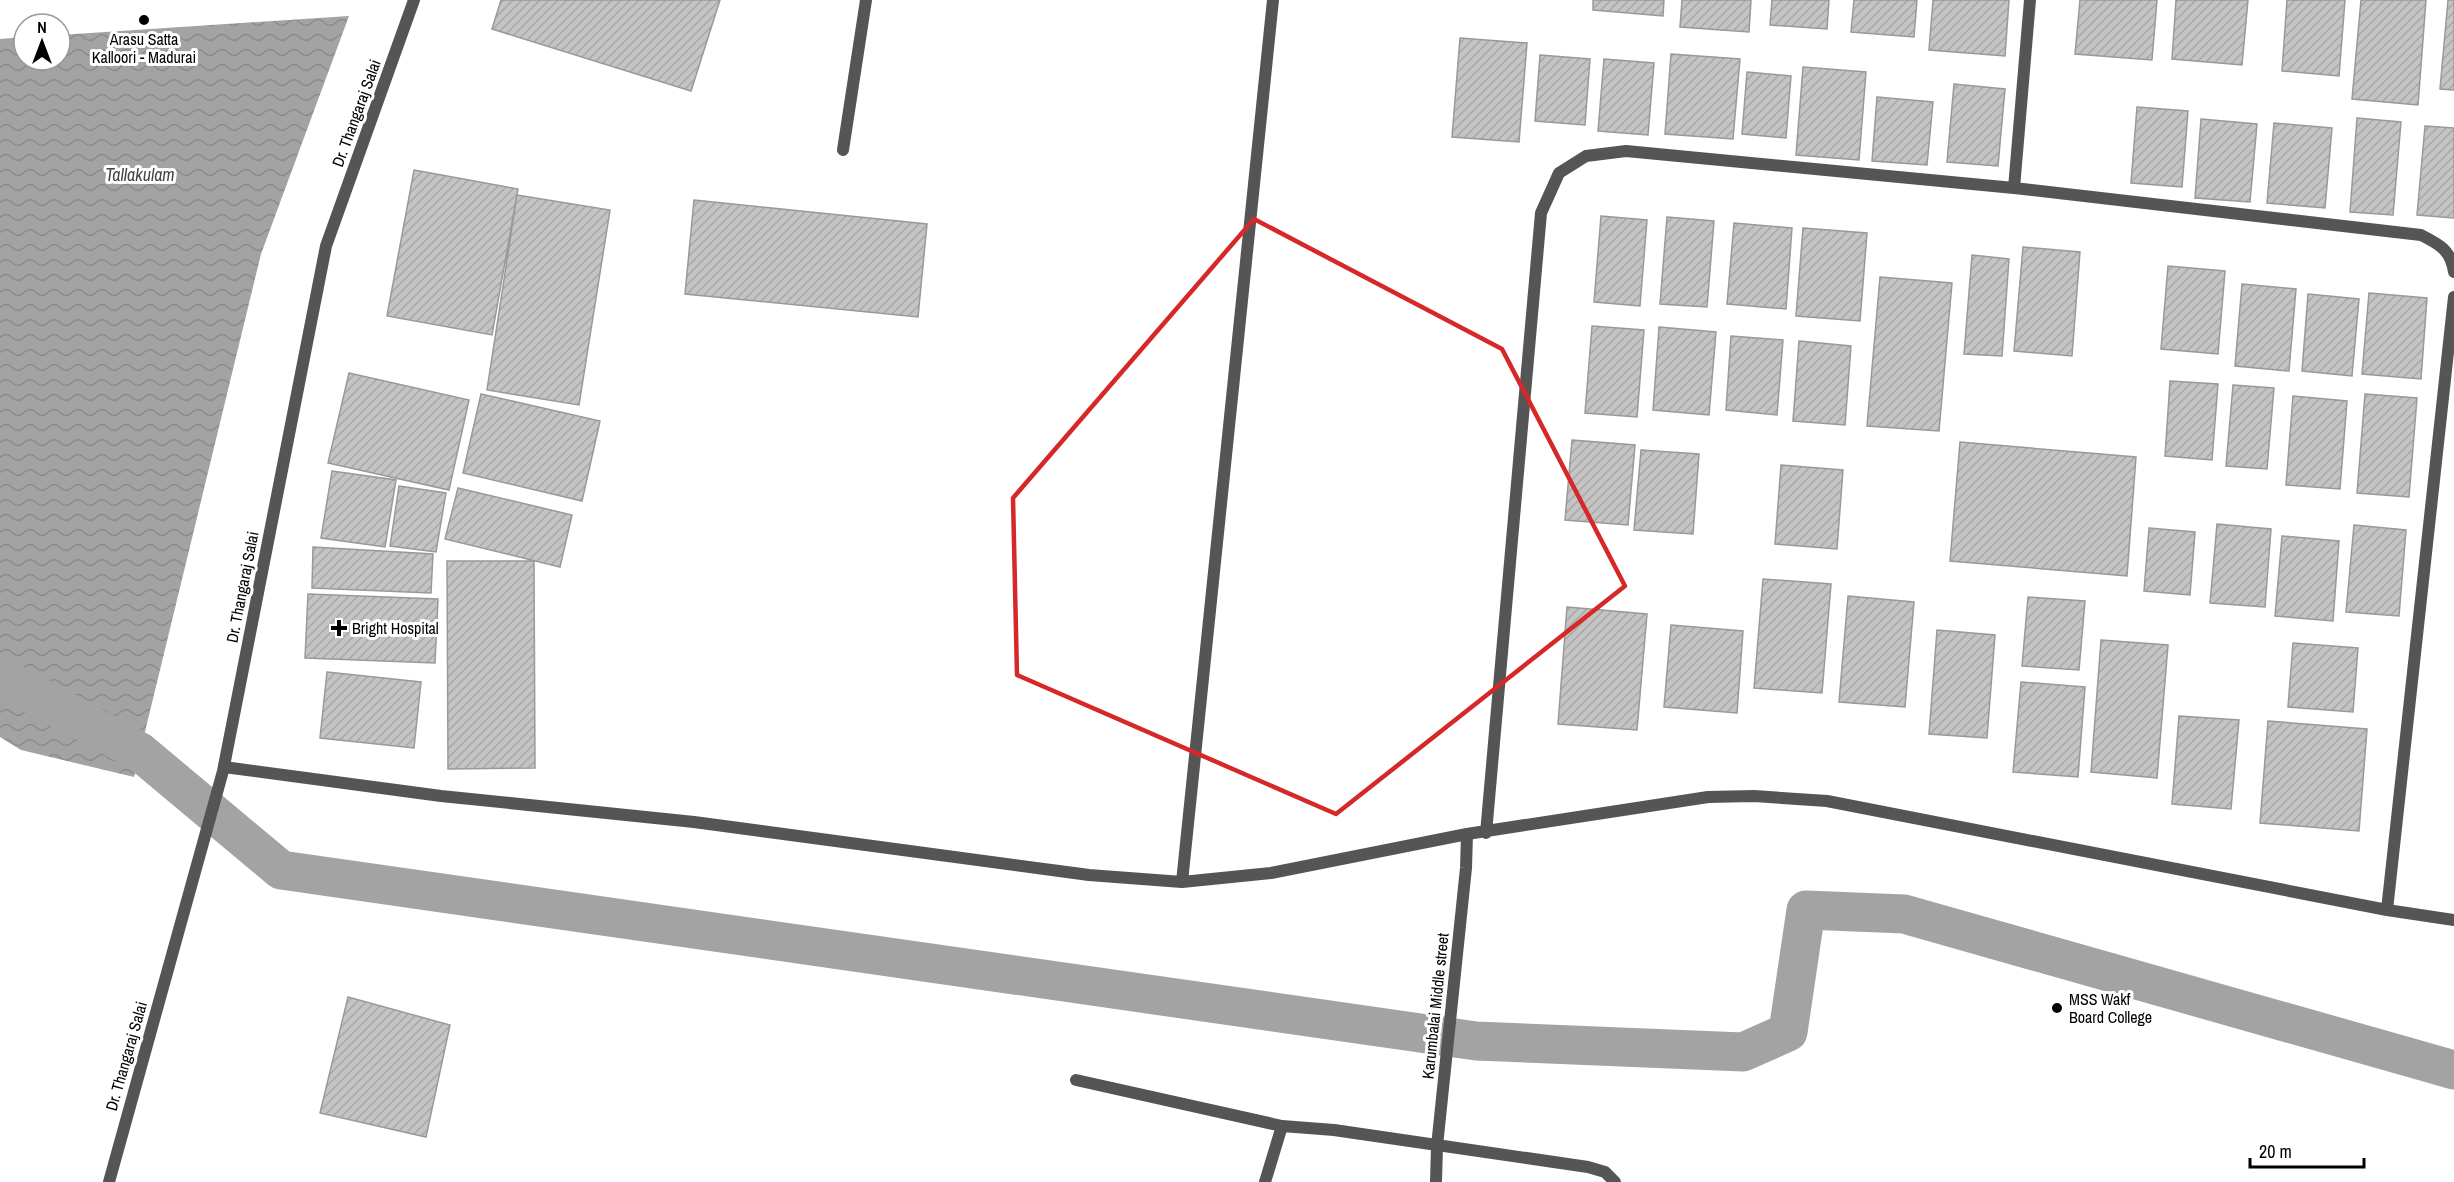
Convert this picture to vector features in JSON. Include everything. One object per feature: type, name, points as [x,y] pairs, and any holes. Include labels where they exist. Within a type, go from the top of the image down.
[{"type":"street","name":"Dr. Thangaraj Salai","points":[[109,1182],[224,769],[326,246],[414,0]]},
{"type":"street","points":[[843,150],[866,0]]},
{"type":"street","points":[[1182,882],[1273,0]]},
{"type":"street","points":[[2014,188],[2030,0]]},
{"type":"street","points":[[1486,832],[1541,213],[1559,173],[1586,156],[1626,151],[2014,188],[2421,235],[2444,247],[2452,261],[2454,272]]},
{"type":"street","points":[[2387,910],[2454,297]]},
{"type":"street","points":[[224,769],[441,796],[694,822],[1089,874],[1182,882],[1271,873],[1467,834],[1708,797],[1754,796],[1827,801],[2387,910],[2454,920]]},
{"type":"street","name":"Karumbalai Middle street","points":[[1436,1182],[1437,1146],[1467,868],[1467,834]]},
{"type":"street","points":[[1076,1080],[1282,1126],[1334,1130],[1588,1167],[1605,1172],[1615,1182]]},
{"type":"street","points":[[1265,1182],[1282,1126]]},
{"type":"highlighted area","points":[[1254,219],[1502,349],[1625,586],[1336,814],[1017,675],[1013,498]]},
{"type":"water","name":"Tallakulam","points":[[349,16],[261,254],[134,777],[21,750],[0,737],[0,39],[12,38],[12,72],[72,72],[72,34]]},
{"type":"building","points":[[501,0],[720,0],[691,91],[492,29]]},
{"type":"building","points":[[1593,0],[1664,0],[1663,16],[1593,10]]},
{"type":"building","points":[[1682,0],[1751,0],[1749,32],[1680,27]]},
{"type":"building","points":[[1772,0],[1829,0],[1827,29],[1770,25]]},
{"type":"building","points":[[1854,0],[1917,0],[1914,37],[1851,32]]},
{"type":"building","points":[[1933,0],[2009,0],[2005,56],[1929,50]]},
{"type":"building","points":[[2080,0],[2157,0],[2152,60],[2075,54]]},
{"type":"building","points":[[2176,0],[2248,0],[2242,65],[2172,59]]},
{"type":"building","points":[[2287,0],[2345,0],[2339,76],[2282,71]]},
{"type":"building","points":[[2361,0],[2426,0],[2418,105],[2352,99]]},
{"type":"building","points":[[2448,0],[2454,0],[2454,90],[2440,89]]},
{"type":"building","points":[[1460,38],[1527,43],[1519,142],[1452,137]]},
{"type":"building","points":[[1671,54],[1740,59],[1733,139],[1665,134]]},
{"type":"building","points":[[1540,55],[1590,59],[1585,125],[1535,121]]},
{"type":"building","points":[[1604,59],[1654,63],[1648,135],[1598,131]]},
{"type":"building","points":[[1803,67],[1866,72],[1859,160],[1796,155]]},
{"type":"building","points":[[1747,72],[1791,76],[1786,138],[1742,134]]},
{"type":"building","points":[[1954,84],[2005,89],[1998,166],[1947,162]]},
{"type":"building","points":[[1877,97],[1933,102],[1927,165],[1872,161]]},
{"type":"building","points":[[2137,107],[2188,111],[2182,187],[2131,183]]},
{"type":"building","points":[[2357,118],[2401,122],[2393,215],[2350,212]]},
{"type":"building","points":[[2201,119],[2257,124],[2250,202],[2195,198]]},
{"type":"building","points":[[2274,123],[2332,128],[2325,208],[2267,203]]},
{"type":"building","points":[[2425,126],[2454,128],[2454,218],[2417,215]]},
{"type":"building","points":[[414,170],[518,189],[492,335],[387,316]]},
{"type":"building","points":[[517,195],[610,210],[579,405],[487,390]]},
{"type":"building","points":[[694,200],[927,224],[918,317],[685,294]]},
{"type":"building","points":[[1601,216],[1647,220],[1640,306],[1594,302]]},
{"type":"building","points":[[1667,217],[1714,221],[1707,307],[1660,304]]},
{"type":"building","points":[[1734,223],[1792,228],[1786,309],[1727,304]]},
{"type":"building","points":[[1803,228],[1867,233],[1860,321],[1796,316]]},
{"type":"building","points":[[2023,247],[2080,252],[2072,356],[2014,351]]},
{"type":"building","points":[[1972,255],[2009,259],[2002,356],[1964,354]]},
{"type":"building","points":[[2168,266],[2225,271],[2218,354],[2161,349]]},
{"type":"building","points":[[1880,277],[1952,283],[1939,431],[1867,426]]},
{"type":"building","points":[[2242,284],[2296,289],[2289,371],[2235,366]]},
{"type":"building","points":[[2369,293],[2427,298],[2421,379],[2362,374]]},
{"type":"building","points":[[2308,294],[2359,299],[2352,376],[2302,371]]},
{"type":"building","points":[[1592,326],[1644,330],[1637,417],[1585,413]]},
{"type":"building","points":[[1659,327],[1716,332],[1709,415],[1653,410]]},
{"type":"building","points":[[1731,336],[1783,340],[1777,415],[1726,410]]},
{"type":"building","points":[[1799,341],[1851,346],[1845,425],[1793,421]]},
{"type":"building","points":[[349,373],[469,400],[449,490],[328,463]]},
{"type":"building","points":[[2170,381],[2218,384],[2212,460],[2165,456]]},
{"type":"building","points":[[2233,385],[2274,388],[2267,469],[2226,466]]},
{"type":"building","points":[[481,394],[600,421],[582,501],[463,473]]},
{"type":"building","points":[[2365,394],[2417,398],[2409,497],[2357,493]]},
{"type":"building","points":[[2293,396],[2347,401],[2340,489],[2286,485]]},
{"type":"building","points":[[1572,440],[1635,445],[1628,525],[1565,520]]},
{"type":"building","points":[[1960,442],[2136,457],[2127,576],[1950,561]]},
{"type":"building","points":[[1641,450],[1699,454],[1693,534],[1634,530]]},
{"type":"building","points":[[1781,465],[1843,470],[1837,549],[1775,544]]},
{"type":"building","points":[[332,471],[396,480],[385,547],[321,538]]},
{"type":"building","points":[[399,486],[446,493],[436,552],[390,546]]},
{"type":"building","points":[[458,488],[572,515],[560,567],[445,539]]},
{"type":"building","points":[[2217,524],[2271,529],[2265,607],[2210,603]]},
{"type":"building","points":[[2354,525],[2406,530],[2399,616],[2346,612]]},
{"type":"building","points":[[2149,528],[2195,532],[2190,595],[2144,591]]},
{"type":"building","points":[[2282,536],[2339,541],[2333,621],[2275,616]]},
{"type":"building","points":[[313,547],[433,554],[431,593],[312,588]]},
{"type":"building","points":[[447,561],[534,561],[535,768],[448,769]]},
{"type":"building","points":[[1763,579],[1831,584],[1822,693],[1754,688]]},
{"type":"building","points":[[308,594],[438,599],[435,663],[305,658]]},
{"type":"building","points":[[1848,596],[1914,602],[1905,707],[1839,702]]},
{"type":"building","points":[[2028,597],[2085,601],[2079,670],[2022,666]]},
{"type":"building","points":[[1567,607],[1647,614],[1637,730],[1558,724]]},
{"type":"building","points":[[1671,625],[1743,631],[1737,713],[1664,707]]},
{"type":"building","points":[[1937,630],[1995,635],[1987,738],[1929,734]]},
{"type":"building","points":[[2101,640],[2168,645],[2157,778],[2091,772]]},
{"type":"building","points":[[2293,643],[2358,648],[2353,712],[2288,707]]},
{"type":"building","points":[[327,672],[421,682],[414,748],[320,738]]},
{"type":"building","points":[[2021,682],[2085,687],[2078,777],[2013,772]]},
{"type":"building","points":[[2179,716],[2239,720],[2231,809],[2172,804]]},
{"type":"building","points":[[2268,721],[2367,729],[2359,831],[2260,823]]},
{"type":"building","points":[[348,997],[450,1025],[426,1137],[320,1113]]},
{"type":"waterway","points":[[0,676],[140,752],[281,870],[1476,1041],[1743,1052],[1788,1032],[1806,910],[1904,914],[2454,1070]]},
{"type":"place","name":"Arasu Satta Kalloori - Madurai","points":[[144,20]]},
{"type":"place","name":"Bright Hospital","points":[[339,628]]},
{"type":"place","name":"MSS Wakf Board College","points":[[2057,1008]]}]
